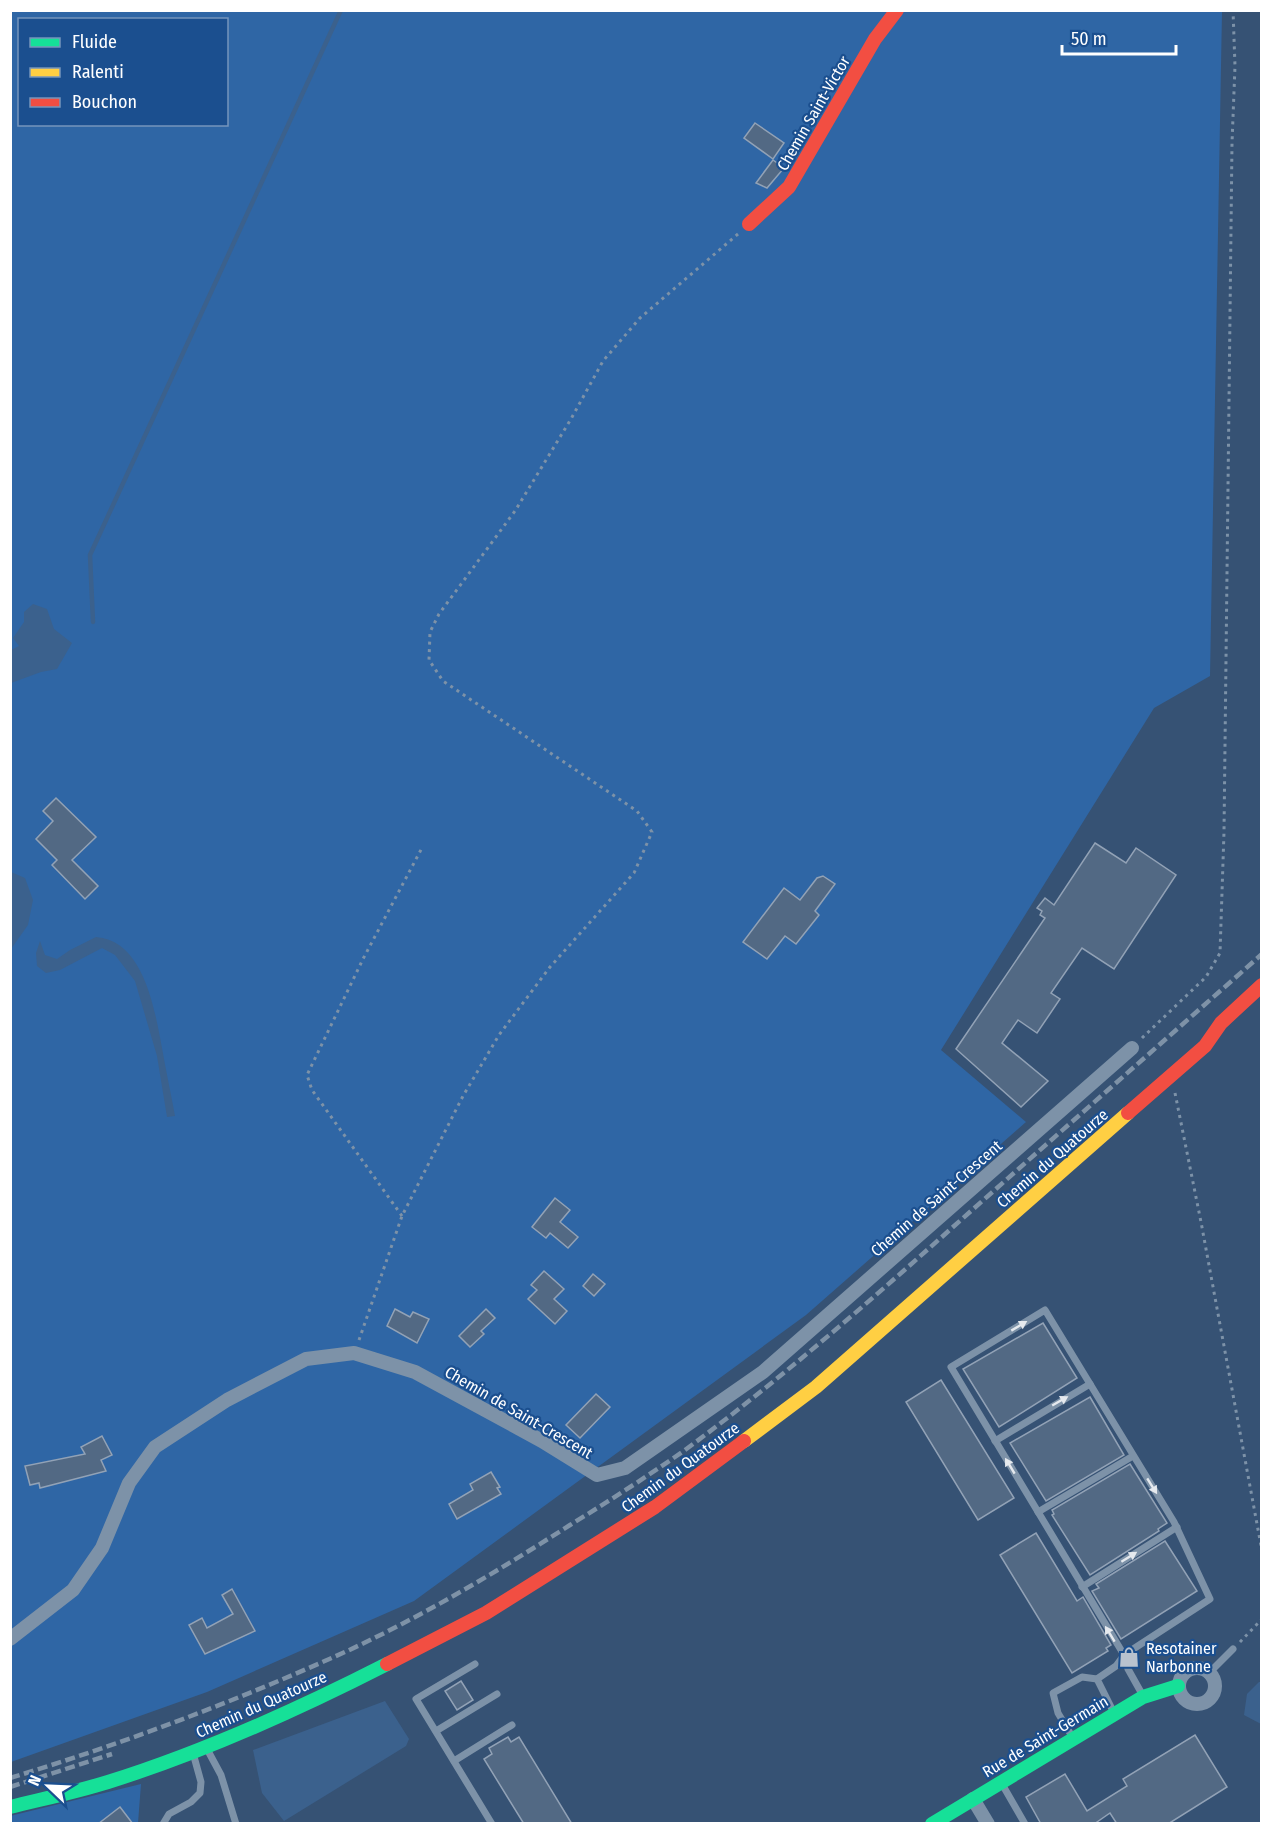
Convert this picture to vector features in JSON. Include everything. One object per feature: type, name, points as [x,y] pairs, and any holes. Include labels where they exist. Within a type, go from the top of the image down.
[{"type":"street","name":"Chemin Saint-Victor","points":[[749,224],[789,187],[875,39],[897,10]]},
{"type":"street","name":"Chemin du Quatourze","points":[[10,1807],[107,1782],[200,1749],[336,1690],[486,1613],[655,1507],[816,1387],[1205,1046],[1221,1023],[1262,985]]},
{"type":"street","name":"Chemin de Saint-Crescent","points":[[10,1639],[73,1590],[102,1548],[129,1482],[155,1447],[226,1400],[306,1359],[354,1353],[415,1372],[542,1441],[597,1475],[625,1468],[763,1372],[1132,1048]]},
{"type":"street","points":[[1192,1667],[1205,1668],[1210,1672],[1215,1689],[1209,1699],[1198,1704],[1187,1701],[1179,1692],[1178,1686],[1182,1674],[1192,1667]]},
{"type":"street","name":"Rue de Saint-Germain","points":[[932,1824],[1143,1697],[1178,1686]]},
{"type":"street","points":[[973,1799],[988,1824]]},
{"type":"lane","points":[[1073,1738],[1058,1713],[1053,1693],[1082,1677],[1097,1679],[1116,1666],[1124,1655],[1210,1599],[1177,1527],[1045,1310],[951,1367],[1124,1655],[1128,1669],[1143,1697]]},
{"type":"lane","points":[[995,1441],[1090,1384]]},
{"type":"lane","points":[[1038,1512],[1133,1456]]},
{"type":"lane","points":[[1082,1587],[1177,1527]]},
{"type":"lane","points":[[1210,1672],[1233,1649]]},
{"type":"lane","points":[[476,1664],[416,1699],[492,1824]]},
{"type":"lane","points":[[1097,1679],[1115,1713]]},
{"type":"lane","points":[[436,1731],[497,1694]]},
{"type":"lane","points":[[454,1761],[512,1725]]},
{"type":"lane","points":[[163,1824],[169,1814],[191,1802],[200,1793],[200,1749]]},
{"type":"lane","points":[[200,1749],[221,1775],[236,1824]]},
{"type":"lane","points":[[1001,1782],[1025,1824]]},
{"type":"path","points":[[1132,1048],[1206,977],[1220,953],[1224,832],[1232,143],[1235,66],[1233,10]]},
{"type":"path","points":[[354,1353],[402,1216],[463,1096],[499,1035],[550,967],[634,873],[652,832],[637,811],[443,681],[429,660],[430,632],[439,614],[515,511],[603,361],[640,318],[749,224]]},
{"type":"path","points":[[402,1216],[312,1090],[307,1075],[363,959],[423,846]]},
{"type":"path","points":[[1168,1078],[1177,1096],[1262,1551]]},
{"type":"path","points":[[1233,1649],[1262,1619]]},
{"type":"shaded area","points":[[10,11],[1222,11],[1210,676],[1154,708],[941,1050],[1026,1122],[806,1315],[414,1601],[207,1692],[11,1762]]},
{"type":"shaded area","points":[[33,604],[47,609],[54,629],[72,643],[57,669],[11,683],[11,650],[19,646],[13,638],[24,622],[24,612]]},
{"type":"shaded area","points":[[11,872],[25,878],[33,900],[28,925],[11,949]]},
{"type":"shaded area","points":[[96,937],[112,941],[126,950],[144,980],[151,997],[175,1116],[167,1117],[157,1056],[135,981],[115,955],[102,948],[60,970],[46,973],[37,966],[36,953],[40,941],[45,955],[57,959]]},
{"type":"shaded area","points":[[1261,1682],[1261,1724],[1244,1715],[1247,1694]]},
{"type":"shaded area","points":[[385,1701],[409,1739],[406,1746],[284,1821],[262,1793],[253,1750]]},
{"type":"shaded area","points":[[141,1784],[138,1823],[11,1823],[10,1816]]},
{"type":"building","points":[[755,123],[784,143],[773,159],[744,138]]},
{"type":"building","points":[[773,160],[784,168],[767,188],[756,183]]},
{"type":"building","points":[[56,798],[96,837],[72,860],[98,886],[85,899],[52,865],[57,860],[36,839],[53,821],[43,811]]},
{"type":"building","points":[[1095,843],[1126,863],[1136,848],[1176,875],[1114,969],[1082,948],[1051,993],[1060,999],[1037,1033],[1018,1020],[1002,1043],[1048,1081],[1021,1107],[956,1049],[1045,918],[1040,915],[1042,911],[1037,908],[1045,898],[1054,905]]},
{"type":"building","points":[[823,876],[835,884],[815,911],[819,915],[796,944],[785,936],[767,959],[743,942],[784,888],[800,900],[817,878]]},
{"type":"building","points":[[555,1198],[570,1210],[560,1222],[578,1237],[568,1248],[550,1233],[546,1238],[532,1227]]},
{"type":"building","points":[[544,1271],[564,1289],[554,1299],[567,1311],[555,1324],[528,1299],[537,1290],[531,1285]]},
{"type":"building","points":[[593,1274],[605,1284],[594,1296],[583,1286]]},
{"type":"building","points":[[395,1309],[410,1317],[413,1312],[429,1319],[417,1343],[387,1326]]},
{"type":"building","points":[[486,1309],[495,1318],[481,1331],[484,1334],[470,1347],[459,1336]]},
{"type":"building","points":[[1043,1323],[1077,1378],[999,1427],[963,1369]]},
{"type":"building","points":[[941,1380],[1014,1498],[978,1520],[906,1402]]},
{"type":"building","points":[[596,1394],[610,1407],[580,1438],[566,1425]]},
{"type":"building","points":[[1090,1397],[1124,1455],[1046,1501],[1010,1443]]},
{"type":"building","points":[[102,1436],[112,1455],[101,1460],[106,1471],[40,1488],[39,1483],[30,1485],[25,1466],[85,1454],[81,1447]]},
{"type":"building","points":[[1130,1464],[1167,1523],[1158,1529],[1159,1531],[1090,1575],[1052,1515],[1054,1514],[1052,1510]]},
{"type":"building","points":[[491,1472],[500,1487],[497,1488],[501,1494],[457,1519],[449,1504],[473,1490],[470,1484]]},
{"type":"building","points":[[1036,1533],[1077,1601],[1083,1597],[1111,1645],[1106,1648],[1108,1651],[1072,1673],[1000,1555]]},
{"type":"building","points":[[1165,1541],[1197,1591],[1121,1639],[1092,1591],[1099,1588],[1096,1584]]},
{"type":"building","points":[[232,1589],[255,1631],[205,1654],[189,1625],[202,1618],[207,1628],[233,1614],[222,1595]]},
{"type":"building","points":[[461,1681],[473,1700],[457,1710],[445,1691]]},
{"type":"building","points":[[1195,1735],[1227,1787],[1168,1824],[1117,1824],[1110,1813],[1094,1824],[1041,1824],[1026,1797],[1065,1774],[1087,1811],[1127,1786],[1123,1779]]},
{"type":"building","points":[[508,1737],[511,1742],[519,1737],[572,1824],[524,1824],[484,1759],[492,1754],[489,1748]]},
{"type":"building","points":[[120,1807],[133,1824],[98,1824]]},
{"type":"waterway","points":[[93,622],[90,555],[341,10]]},
{"type":"railway","points":[[10,1778],[180,1720],[345,1652],[460,1592],[643,1479],[722,1422],[831,1334],[1262,954]]},
{"type":"railway","points":[[10,1787],[112,1754]]},
{"type":"traffic: fast","points":[[10,1807],[96,1786],[215,1744],[319,1698],[387,1664]]},
{"type":"traffic: fast","points":[[932,1824],[1143,1697],[1178,1686]]},
{"type":"traffic: slow","points":[[744,1441],[816,1387],[1128,1113]]},
{"type":"traffic: jam","points":[[749,224],[789,187],[875,39],[897,10]]},
{"type":"traffic: jam","points":[[1128,1113],[1205,1046],[1221,1023],[1262,985]]},
{"type":"traffic: jam","points":[[387,1664],[486,1613],[655,1507],[744,1441]]},
{"type":"place","name":"Resotainer Narbonne","points":[[1129,1657]]}]
